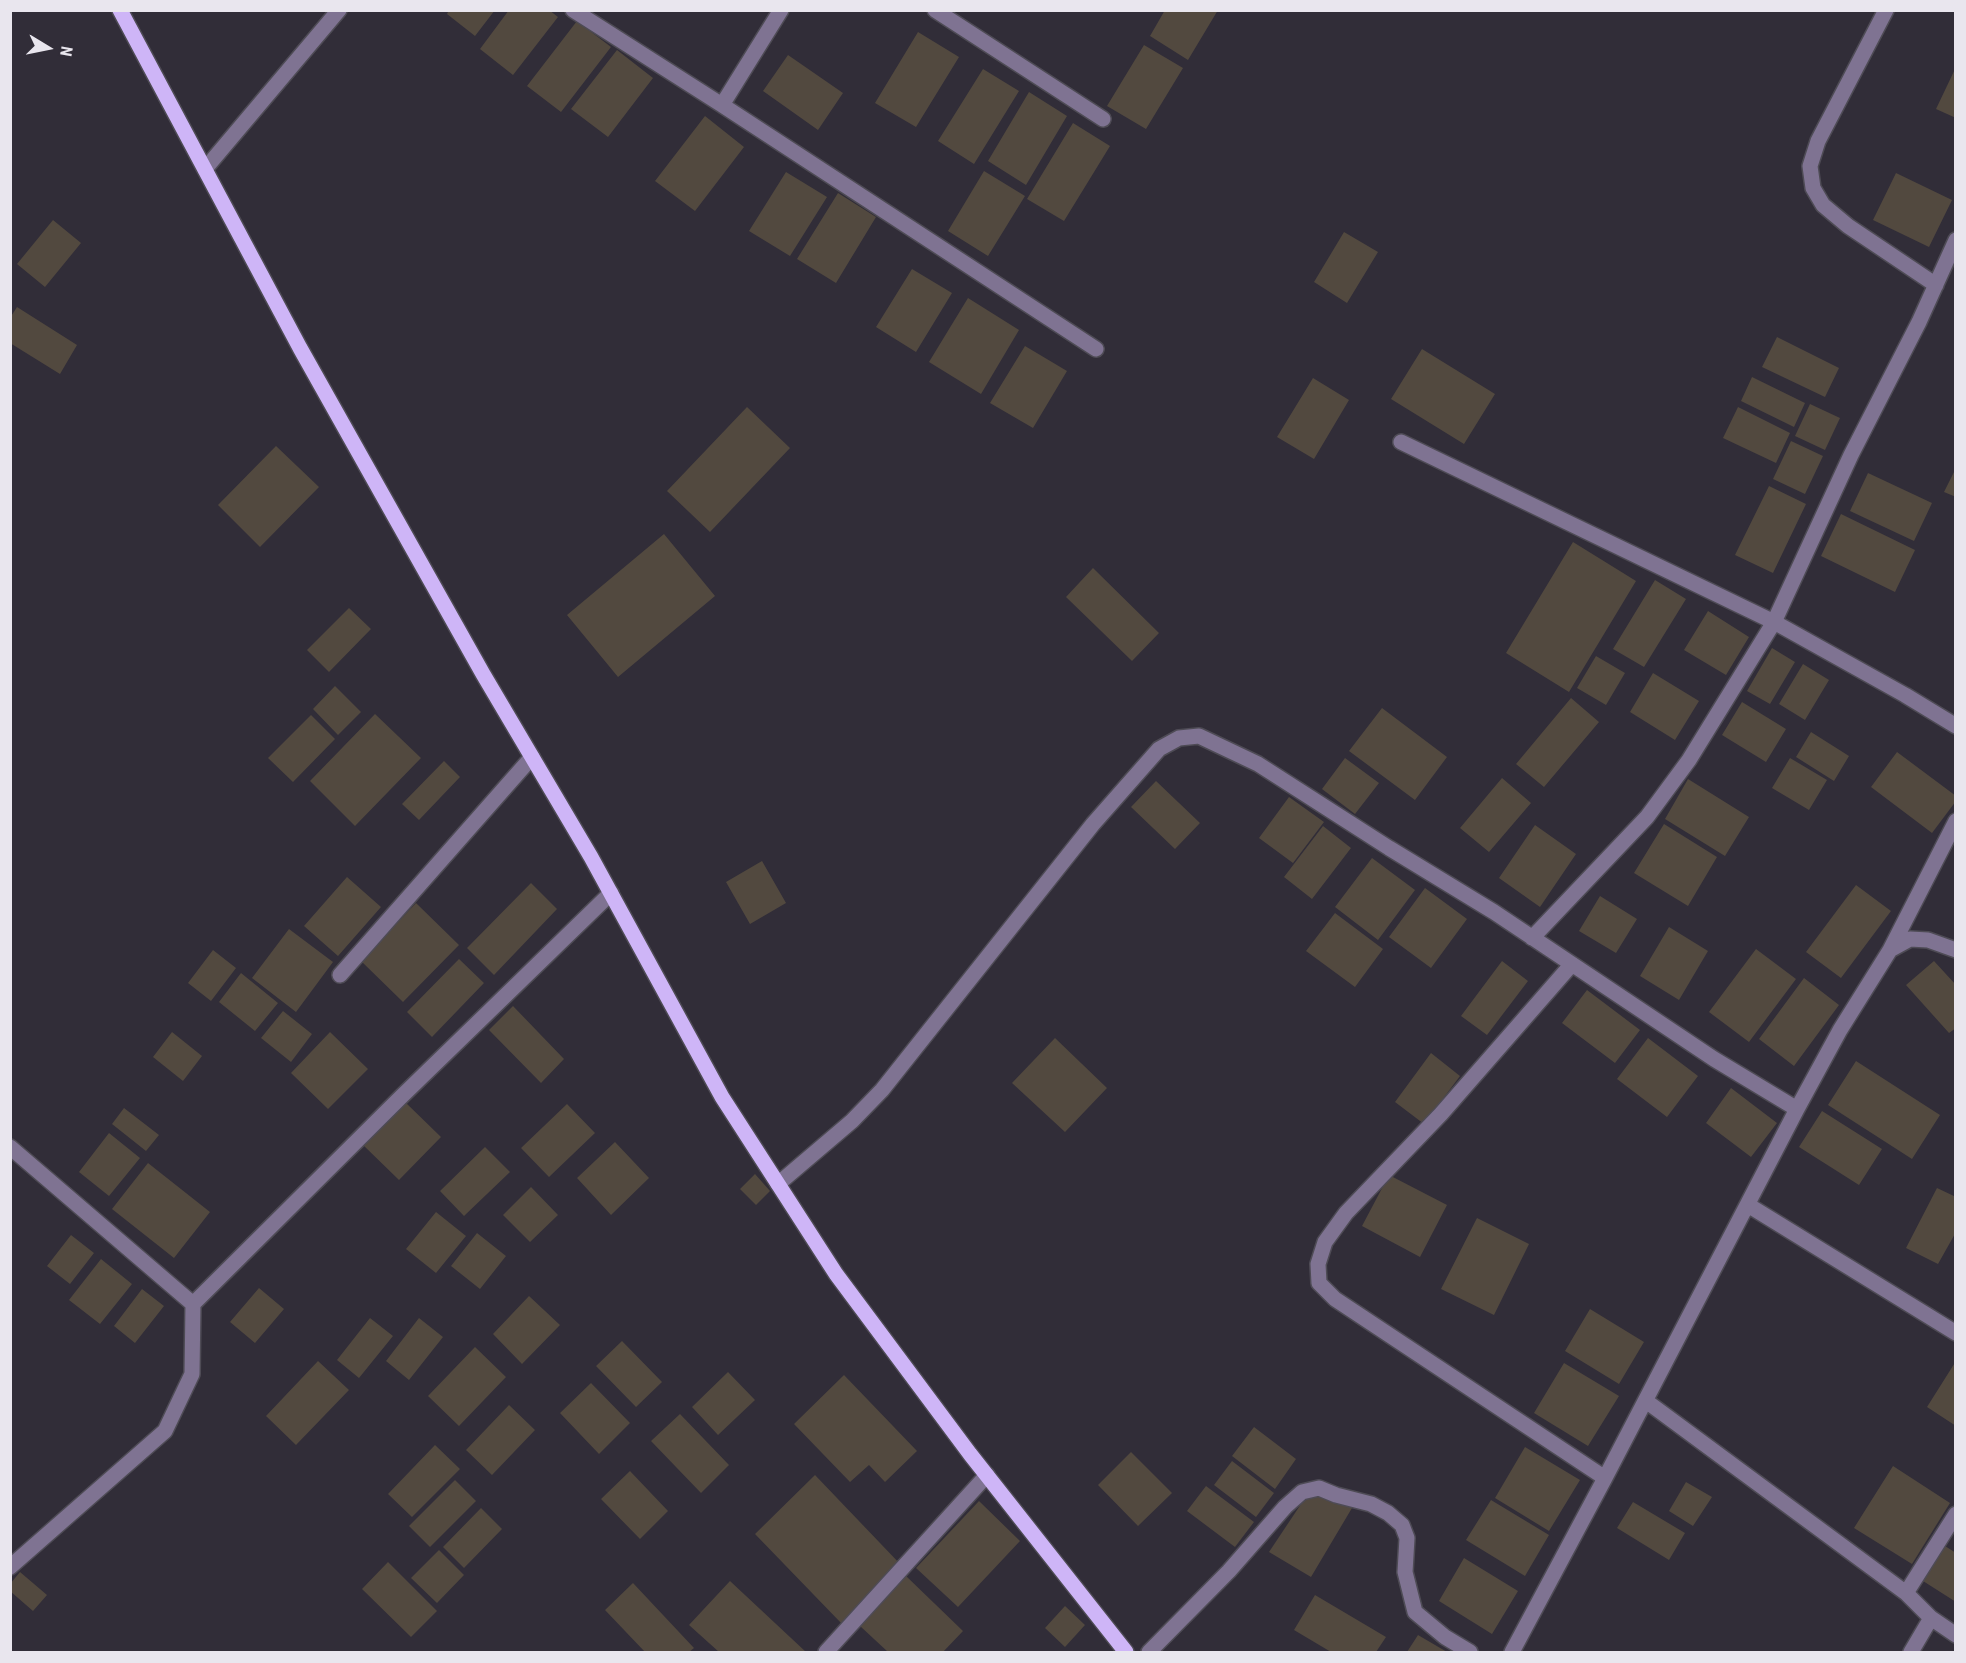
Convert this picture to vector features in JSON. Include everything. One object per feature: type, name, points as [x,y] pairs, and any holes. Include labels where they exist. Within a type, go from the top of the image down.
[{"type":"main road","points":[[120,10],[300,348],[477,664],[610,893],[722,1097],[836,1274],[987,1475],[1126,1653]]},
{"type":"street","points":[[205,169],[339,10]]},
{"type":"street","points":[[573,10],[1096,349]]},
{"type":"street","points":[[722,105],[781,10]]},
{"type":"street","points":[[934,10],[1103,119]]},
{"type":"street","points":[[1886,10],[1818,141],[1810,166],[1813,188],[1823,205],[1848,226],[1936,285]]},
{"type":"street","points":[[1532,938],[1647,817],[1689,760],[1774,622],[1851,455],[1919,322],[1956,240]]},
{"type":"street","points":[[1401,441],[1774,622],[1955,725]]},
{"type":"street","points":[[778,1184],[852,1121],[882,1090],[1093,824],[1159,749],[1179,738],[1199,736],[1258,764],[1494,912],[1714,1059],[1797,1109]]},
{"type":"street","points":[[340,975],[532,757]]},
{"type":"street","points":[[1512,1653],[1797,1109],[1840,1030],[1890,950],[1956,821]]},
{"type":"street","points":[[10,1567],[165,1431],[192,1374],[193,1304],[393,1104],[610,893]]},
{"type":"street","points":[[1890,950],[1910,939],[1928,940],[1956,950]]},
{"type":"street","points":[[1572,964],[1441,1114],[1346,1213],[1325,1242],[1318,1264],[1319,1283],[1335,1299],[1605,1478]]},
{"type":"street","points":[[10,1147],[193,1304]]},
{"type":"street","points":[[1748,1205],[1956,1333]]},
{"type":"street","points":[[1646,1401],[1906,1593],[1931,1618],[1956,1635]]},
{"type":"street","points":[[826,1653],[987,1475]]},
{"type":"street","points":[[1149,1653],[1229,1571],[1286,1507],[1302,1492],[1319,1488],[1371,1504],[1402,1525],[1407,1538],[1405,1572],[1415,1612],[1444,1637],[1470,1653]]},
{"type":"street","points":[[1906,1593],[1956,1515]]},
{"type":"street","points":[[1911,1653],[1931,1618]]},
{"type":"building","points":[[449,10],[495,10],[475,36],[447,14]]},
{"type":"building","points":[[509,10],[549,10],[558,17],[513,75],[480,49]]},
{"type":"building","points":[[1165,10],[1218,10],[1188,60],[1150,36]]},
{"type":"building","points":[[577,21],[611,47],[561,112],[527,86]]},
{"type":"building","points":[[918,32],[959,57],[916,127],[875,103]]},
{"type":"building","points":[[1144,45],[1183,68],[1146,129],[1107,106]]},
{"type":"building","points":[[617,50],[653,78],[608,137],[571,109]]},
{"type":"building","points":[[788,55],[843,93],[818,130],[763,91]]},
{"type":"building","points":[[1956,67],[1956,118],[1936,109]]},
{"type":"building","points":[[983,69],[1019,91],[974,164],[938,141]]},
{"type":"building","points":[[1029,92],[1067,116],[1026,185],[988,161]]},
{"type":"building","points":[[705,116],[744,147],[695,211],[655,181]]},
{"type":"building","points":[[1073,123],[1110,146],[1064,221],[1027,199]]},
{"type":"building","points":[[984,171],[1025,196],[988,256],[948,231]]},
{"type":"building","points":[[786,172],[827,197],[790,256],[749,231]]},
{"type":"building","points":[[1896,173],[1952,200],[1929,247],[1873,220]]},
{"type":"building","points":[[838,193],[876,217],[836,283],[797,259]]},
{"type":"building","points":[[53,220],[81,243],[45,287],[17,264]]},
{"type":"building","points":[[1344,232],[1378,252],[1347,303],[1314,282]]},
{"type":"building","points":[[912,269],[952,293],[916,352],[876,327]]},
{"type":"building","points":[[968,298],[1019,330],[981,394],[929,362]]},
{"type":"building","points":[[17,307],[77,345],[60,374],[10,343],[10,318]]},
{"type":"building","points":[[1777,337],[1839,368],[1825,397],[1762,367]]},
{"type":"building","points":[[1025,346],[1067,371],[1033,428],[990,403]]},
{"type":"building","points":[[1422,349],[1495,394],[1464,444],[1391,399]]},
{"type":"building","points":[[1752,377],[1805,403],[1794,427],[1741,401]]},
{"type":"building","points":[[1313,378],[1349,400],[1314,459],[1277,437]]},
{"type":"building","points":[[1810,404],[1840,418],[1825,450],[1795,436]]},
{"type":"building","points":[[747,407],[790,448],[710,532],[667,491]]},
{"type":"building","points":[[1738,407],[1790,433],[1776,463],[1723,438]]},
{"type":"building","points":[[1791,441],[1823,456],[1805,494],[1773,479]]},
{"type":"building","points":[[276,446],[319,487],[260,547],[218,505]]},
{"type":"building","points":[[1956,468],[1956,497],[1944,492]]},
{"type":"building","points":[[1868,473],[1932,503],[1914,541],[1850,511]]},
{"type":"building","points":[[1769,486],[1806,504],[1773,573],[1735,555]]},
{"type":"building","points":[[1841,514],[1915,550],[1895,592],[1821,556]]},
{"type":"building","points":[[664,534],[715,596],[618,677],[567,615]]},
{"type":"building","points":[[1573,542],[1636,581],[1569,692],[1506,653]]},
{"type":"building","points":[[1093,568],[1159,633],[1132,661],[1066,597]]},
{"type":"building","points":[[1655,580],[1686,599],[1644,667],[1613,649]]},
{"type":"building","points":[[349,608],[371,629],[329,672],[307,650]]},
{"type":"building","points":[[1708,611],[1749,637],[1726,675],[1684,650]]},
{"type":"building","points":[[1772,648],[1795,662],[1770,704],[1747,691]]},
{"type":"building","points":[[1596,656],[1625,673],[1606,705],[1577,688]]},
{"type":"building","points":[[1803,664],[1829,680],[1805,720],[1779,704]]},
{"type":"building","points":[[1653,673],[1699,701],[1675,740],[1630,712]]},
{"type":"building","points":[[335,686],[361,712],[338,735],[313,709]]},
{"type":"building","points":[[1571,698],[1599,722],[1544,787],[1516,764]]},
{"type":"building","points":[[1742,702],[1786,729],[1766,762],[1722,735]]},
{"type":"building","points":[[1382,708],[1447,757],[1415,800],[1349,751]]},
{"type":"building","points":[[375,714],[421,758],[355,826],[310,781]]},
{"type":"building","points":[[311,715],[335,739],[293,782],[268,758]]},
{"type":"building","points":[[1811,732],[1849,756],[1834,781],[1796,757]]},
{"type":"building","points":[[1897,752],[1956,796],[1956,801],[1932,833],[1871,787]]},
{"type":"building","points":[[1345,758],[1379,783],[1355,814],[1322,789]]},
{"type":"building","points":[[1790,758],[1827,780],[1809,810],[1772,788]]},
{"type":"building","points":[[444,761],[460,777],[419,820],[402,804]]},
{"type":"building","points":[[1502,778],[1531,803],[1489,852],[1460,828]]},
{"type":"building","points":[[1688,779],[1749,817],[1725,856],[1665,819]]},
{"type":"building","points":[[1156,781],[1200,823],[1175,849],[1131,807]]},
{"type":"building","points":[[1289,797],[1324,822],[1293,863],[1259,838]]},
{"type":"building","points":[[1664,824],[1717,857],[1688,906],[1634,873]]},
{"type":"building","points":[[1535,825],[1576,854],[1540,907],[1499,878]]},
{"type":"building","points":[[1323,826],[1351,848],[1312,899],[1284,877]]},
{"type":"building","points":[[1372,858],[1415,890],[1378,940],[1335,907]]},
{"type":"building","points":[[762,861],[786,903],[750,924],[726,882]]},
{"type":"building","points":[[347,877],[381,907],[338,956],[304,926]]},
{"type":"building","points":[[531,883],[557,909],[494,975],[467,948]]},
{"type":"building","points":[[1856,885],[1891,911],[1841,978],[1806,952]]},
{"type":"building","points":[[1425,888],[1467,919],[1431,968],[1389,937]]},
{"type":"building","points":[[1600,896],[1637,919],[1616,953],[1579,931]]},
{"type":"building","points":[[416,903],[459,945],[403,1002],[361,961]]},
{"type":"building","points":[[1335,913],[1383,949],[1355,987],[1306,951]]},
{"type":"building","points":[[1669,927],[1708,951],[1679,1000],[1640,976]]},
{"type":"building","points":[[289,929],[333,962],[296,1012],[252,978]]},
{"type":"building","points":[[1756,949],[1796,979],[1749,1042],[1709,1012]]},
{"type":"building","points":[[213,950],[236,968],[211,1001],[188,983]]},
{"type":"building","points":[[459,959],[484,983],[432,1037],[407,1012]]},
{"type":"building","points":[[1502,961],[1528,981],[1487,1035],[1461,1016]]},
{"type":"building","points":[[1934,961],[1956,985],[1956,1028],[1949,1033],[1906,985]]},
{"type":"building","points":[[241,973],[278,1003],[255,1031],[219,1002]]},
{"type":"building","points":[[1804,978],[1839,1005],[1794,1066],[1759,1039]]},
{"type":"building","points":[[1587,990],[1640,1030],[1615,1063],[1562,1023]]},
{"type":"building","points":[[513,1006],[564,1059],[541,1083],[489,1030]]},
{"type":"building","points":[[283,1011],[312,1034],[291,1062],[261,1038]]},
{"type":"building","points":[[172,1032],[202,1056],[183,1081],[153,1057]]},
{"type":"building","points":[[330,1032],[368,1069],[328,1109],[291,1073]]},
{"type":"building","points":[[1055,1038],[1107,1088],[1065,1132],[1012,1083]]},
{"type":"building","points":[[1648,1038],[1698,1076],[1667,1117],[1617,1079]]},
{"type":"building","points":[[1431,1053],[1460,1076],[1424,1124],[1395,1102]]},
{"type":"building","points":[[1856,1061],[1940,1115],[1912,1159],[1828,1105]]},
{"type":"building","points":[[1731,1088],[1777,1123],[1751,1157],[1706,1123]]},
{"type":"building","points":[[404,1101],[441,1137],[399,1180],[362,1144]]},
{"type":"building","points":[[567,1104],[595,1133],[549,1177],[521,1148]]},
{"type":"building","points":[[124,1108],[159,1135],[146,1151],[112,1124]]},
{"type":"building","points":[[1822,1111],[1882,1149],[1859,1185],[1799,1147]]},
{"type":"building","points":[[109,1133],[140,1158],[109,1196],[79,1172]]},
{"type":"building","points":[[615,1142],[649,1178],[611,1215],[577,1178]]},
{"type":"building","points":[[485,1147],[510,1172],[464,1216],[440,1191]]},
{"type":"building","points":[[148,1163],[210,1212],[174,1258],[112,1209]]},
{"type":"building","points":[[755,1174],[770,1191],[756,1205],[740,1189]]},
{"type":"building","points":[[1389,1175],[1447,1205],[1420,1257],[1362,1226]]},
{"type":"building","points":[[531,1187],[558,1215],[530,1242],[503,1215]]},
{"type":"building","points":[[1937,1188],[1956,1197],[1956,1232],[1938,1264],[1906,1248]]},
{"type":"building","points":[[436,1212],[466,1236],[436,1273],[406,1249]]},
{"type":"building","points":[[1477,1218],[1529,1244],[1494,1315],[1441,1289]]},
{"type":"building","points":[[477,1233],[506,1256],[480,1289],[451,1266]]},
{"type":"building","points":[[71,1235],[94,1253],[70,1284],[47,1266]]},
{"type":"building","points":[[101,1259],[132,1284],[100,1324],[69,1300]]},
{"type":"building","points":[[259,1288],[284,1309],[255,1343],[230,1322]]},
{"type":"building","points":[[142,1289],[164,1306],[135,1343],[114,1326]]},
{"type":"building","points":[[529,1296],[560,1325],[522,1364],[493,1334]]},
{"type":"building","points":[[1590,1309],[1644,1342],[1619,1384],[1565,1351]]},
{"type":"building","points":[[370,1318],[393,1336],[359,1378],[337,1360]]},
{"type":"building","points":[[419,1318],[443,1337],[409,1380],[386,1361]]},
{"type":"building","points":[[622,1341],[662,1382],[636,1407],[596,1366]]},
{"type":"building","points":[[475,1347],[506,1377],[459,1426],[428,1396]]},
{"type":"building","points":[[318,1361],[349,1390],[296,1445],[266,1416]]},
{"type":"building","points":[[1956,1361],[1956,1426],[1927,1407]]},
{"type":"building","points":[[1564,1363],[1619,1396],[1588,1446],[1534,1413]]},
{"type":"building","points":[[728,1372],[755,1400],[718,1435],[692,1407]]},
{"type":"building","points":[[844,1375],[917,1451],[885,1482],[869,1465],[850,1482],[794,1424]]},
{"type":"building","points":[[591,1383],[630,1423],[599,1454],[560,1413]]},
{"type":"building","points":[[509,1405],[535,1430],[492,1475],[466,1450]]},
{"type":"building","points":[[680,1414],[729,1465],[701,1493],[651,1441]]},
{"type":"building","points":[[1254,1427],[1296,1459],[1275,1489],[1232,1456]]},
{"type":"building","points":[[435,1445],[460,1469],[412,1517],[388,1494]]},
{"type":"building","points":[[1525,1447],[1580,1480],[1549,1531],[1495,1498]]},
{"type":"building","points":[[1131,1452],[1172,1493],[1138,1526],[1098,1485]]},
{"type":"building","points":[[1232,1461],[1274,1493],[1256,1517],[1214,1485]]},
{"type":"building","points":[[1893,1466],[1950,1503],[1912,1564],[1854,1528]]},
{"type":"building","points":[[630,1471],[668,1511],[640,1539],[601,1499]]},
{"type":"building","points":[[815,1475],[902,1566],[842,1624],[755,1534]]},
{"type":"building","points":[[455,1480],[476,1501],[430,1547],[409,1526]]},
{"type":"building","points":[[1686,1482],[1712,1497],[1693,1526],[1669,1511]]},
{"type":"building","points":[[1206,1486],[1254,1522],[1235,1547],[1187,1511]]},
{"type":"building","points":[[1314,1494],[1352,1508],[1311,1577],[1269,1552],[1305,1498]]},
{"type":"building","points":[[1491,1500],[1549,1535],[1525,1576],[1466,1540]]},
{"type":"building","points":[[979,1501],[1020,1541],[958,1607],[916,1568]]},
{"type":"building","points":[[1633,1502],[1685,1533],[1669,1560],[1617,1528]]},
{"type":"building","points":[[481,1508],[502,1529],[464,1568],[443,1547]]},
{"type":"building","points":[[1945,1546],[1956,1553],[1956,1602],[1923,1581]]},
{"type":"building","points":[[439,1550],[464,1575],[437,1603],[411,1578]]},
{"type":"building","points":[[1464,1558],[1518,1591],[1492,1634],[1439,1601]]},
{"type":"building","points":[[388,1562],[437,1611],[411,1637],[362,1589]]},
{"type":"building","points":[[20,1572],[47,1595],[33,1611],[10,1591],[10,1584]]},
{"type":"building","points":[[906,1576],[963,1631],[943,1652],[888,1652],[860,1626]]},
{"type":"building","points":[[730,1581],[806,1652],[719,1652],[689,1625]]},
{"type":"building","points":[[633,1583],[694,1648],[689,1652],[645,1652],[605,1610]]},
{"type":"building","points":[[1315,1595],[1386,1637],[1376,1652],[1331,1652],[1294,1630]]},
{"type":"building","points":[[1065,1606],[1085,1625],[1065,1647],[1045,1628]]},
{"type":"building","points":[[1418,1635],[1447,1652],[1407,1652]]}]
